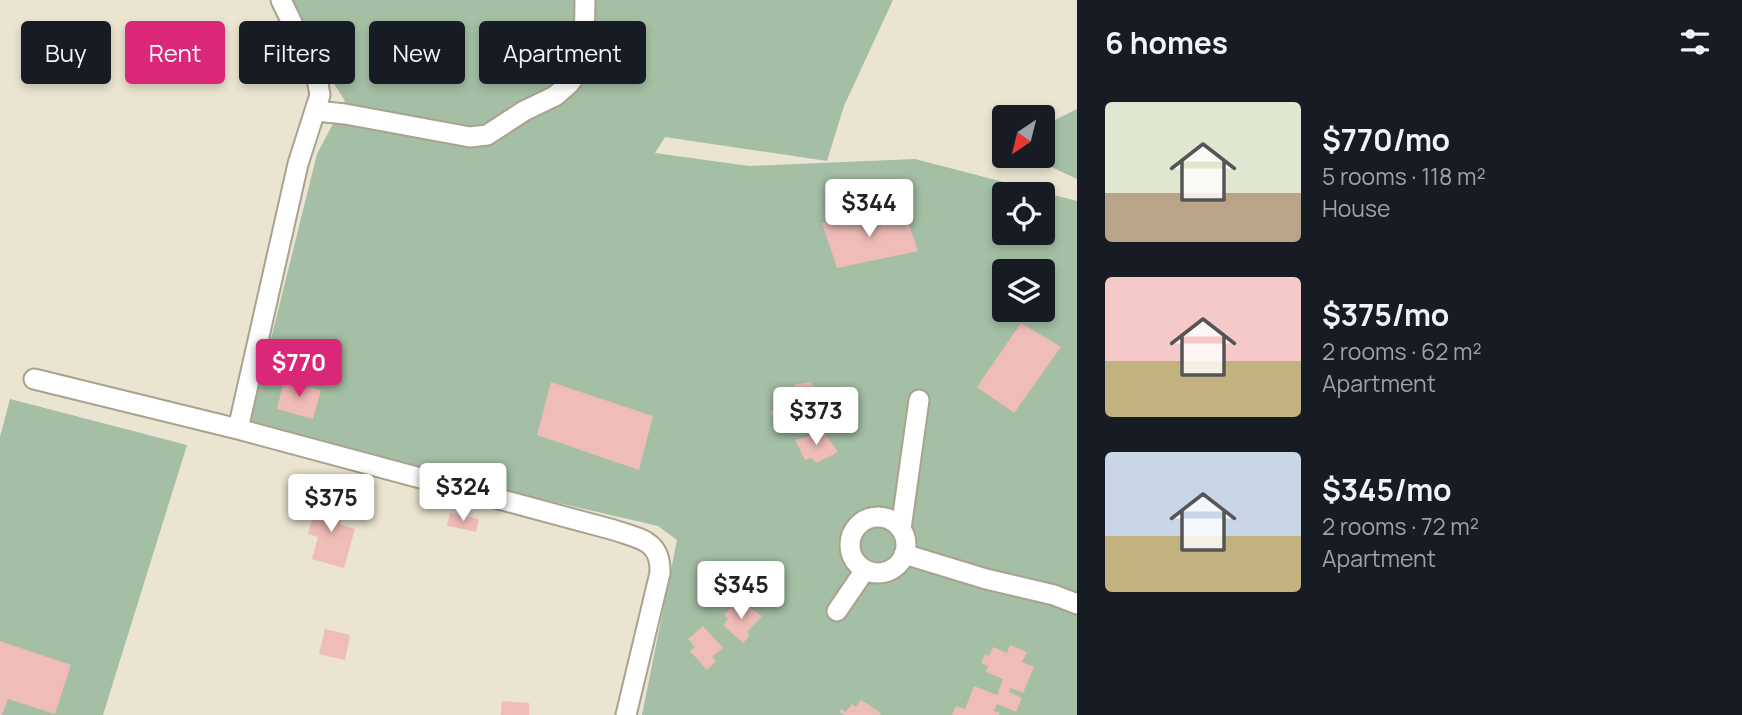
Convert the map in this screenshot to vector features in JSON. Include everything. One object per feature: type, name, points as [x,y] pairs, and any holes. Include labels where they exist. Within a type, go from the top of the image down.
[{"type":"street","points":[[238,429],[299,164],[320,95],[316,73],[281,0]]},
{"type":"street","points":[[316,111],[470,136],[487,135],[524,111],[555,96],[579,71],[584,55],[585,0]]},
{"type":"street","points":[[34,379],[238,429],[614,530],[653,546],[659,553],[660,573],[626,715]]},
{"type":"street","points":[[901,529],[892,520],[879,516],[866,519],[856,526],[850,537],[850,551],[855,562],[865,570],[881,573],[896,567],[904,554],[906,545],[901,529],[919,400]]},
{"type":"street","points":[[904,554],[986,579],[1054,595],[1077,604]]},
{"type":"street","points":[[837,611],[865,570]]},
{"type":"green space","points":[[281,0],[893,0],[844,106],[827,161],[665,137],[655,153],[749,166],[915,159],[1004,182],[992,182],[992,245],[1055,245],[1055,195],[1077,201],[1077,715],[642,715],[677,540],[658,526],[248,431],[317,154],[345,101],[334,84],[355,84],[355,21],[294,21]]},
{"type":"green space","points":[[1077,109],[1077,179],[1054,168],[1055,120]]},
{"type":"green space","points":[[10,399],[187,445],[103,715],[0,715],[0,437]]},
{"type":"building","points":[[905,213],[918,251],[837,268],[822,223]]},
{"type":"building","points":[[1021,323],[1061,347],[1014,413],[977,387]]},
{"type":"building","points":[[284,380],[321,390],[313,419],[277,409]]},
{"type":"building","points":[[551,382],[653,416],[639,470],[537,435]]},
{"type":"building","points":[[811,382],[823,409],[793,423],[789,418],[774,422],[771,411],[784,408],[781,397],[796,389],[793,385]]},
{"type":"building","points":[[828,419],[833,427],[824,432],[819,423]]},
{"type":"building","points":[[824,432],[838,452],[816,463],[811,458],[805,460],[795,440]]},
{"type":"building","points":[[318,499],[345,507],[340,524],[355,529],[344,568],[312,559],[318,537],[308,534]]},
{"type":"building","points":[[450,513],[479,519],[476,532],[447,526]]},
{"type":"building","points":[[734,604],[740,610],[745,604],[762,616],[747,632],[750,635],[743,643],[723,625],[728,619],[724,615]]},
{"type":"building","points":[[703,626],[723,648],[712,657],[716,661],[707,670],[690,651],[695,647],[688,639]]},
{"type":"building","points":[[325,629],[350,635],[345,660],[319,654]]},
{"type":"building","points":[[0,641],[71,665],[55,714],[8,699],[0,715]]},
{"type":"building","points":[[1010,645],[1027,652],[1022,662],[1034,667],[1023,693],[1011,688],[1009,692],[1022,698],[1016,712],[997,704],[994,711],[1000,713],[999,715],[952,715],[956,706],[965,709],[974,686],[997,695],[1003,679],[986,672],[988,666],[981,663],[985,654],[989,656],[993,647],[1007,653]]},
{"type":"building","points":[[861,700],[881,713],[880,715],[844,715],[839,712],[841,709],[846,712],[852,704],[856,707]]},
{"type":"building","points":[[502,701],[529,703],[529,715],[501,715]]}]
